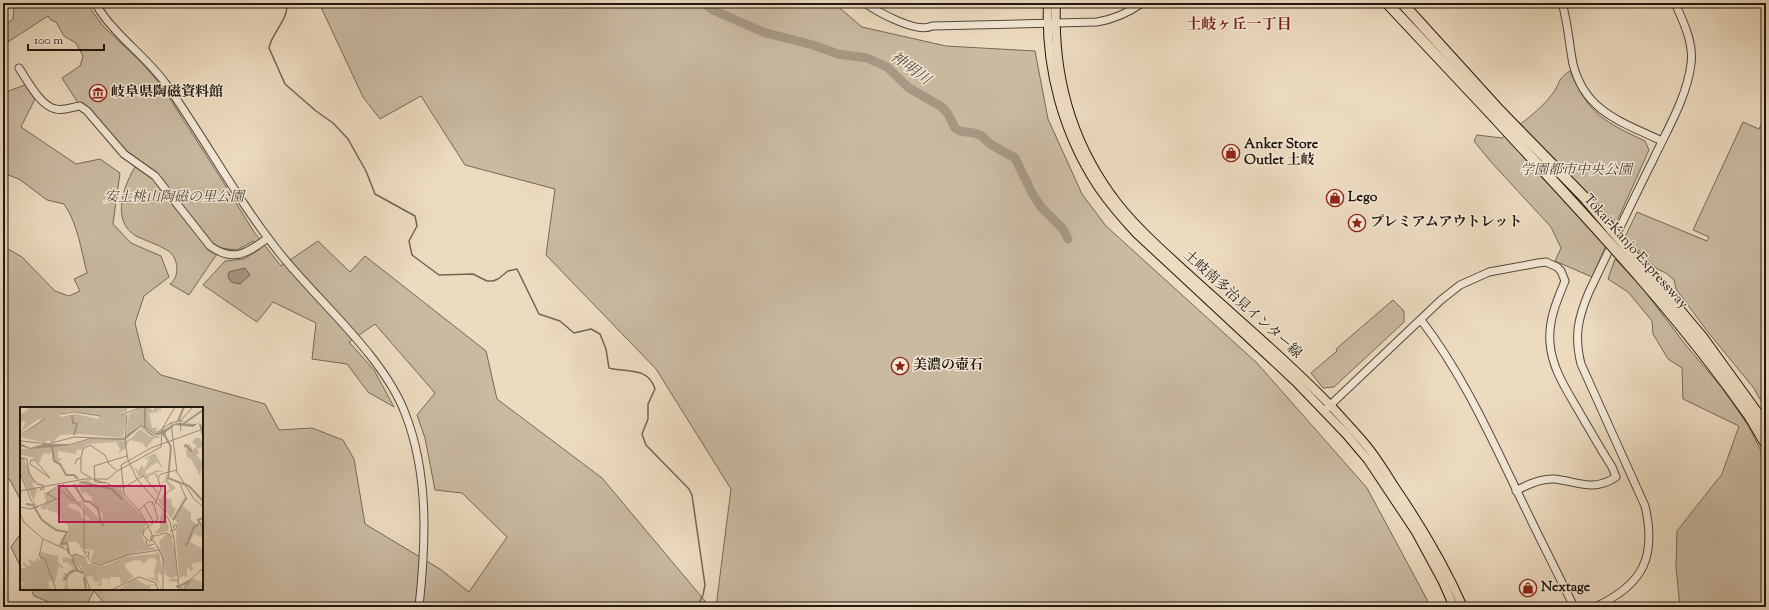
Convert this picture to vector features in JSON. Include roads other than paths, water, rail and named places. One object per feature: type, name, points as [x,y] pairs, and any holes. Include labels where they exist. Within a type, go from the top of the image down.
[{"type":"highway","name":"Tokai-Kanjo Expressway","points":[[1387,3],[1498,114]]},
{"type":"highway","name":"Tokai-Kanjo Expressway","points":[[1402,3],[1665,306],[1754,415],[1766,427]]},
{"type":"highway","name":"Tokai-Kanjo Expressway","points":[[1754,415],[1766,444]]},
{"type":"main road","points":[[3,4],[11,3]]},
{"type":"main road","name":"土岐南多治見インター線","points":[[1048,3],[1051,22],[1050,57],[1055,85],[1065,120],[1081,157],[1099,188],[1136,233],[1367,446],[1408,506],[1432,546],[1463,607]]},
{"type":"main road","name":"土岐南多治見インター線","points":[[1051,22],[1056,3]]},
{"type":"main road","name":"土岐南多治見インター線","points":[[1327,408],[1368,460],[1416,532],[1442,580],[1454,607]]},
{"type":"street","points":[[95,3],[111,26],[145,59],[165,83],[244,205],[268,238],[296,273],[379,367],[395,391],[404,410],[416,446],[422,482],[422,578],[418,607]]},
{"type":"street","points":[[865,3],[887,16],[908,24],[928,28],[932,26],[1097,22],[1114,19],[1128,13],[1142,3]]},
{"type":"street","points":[[872,3],[908,20],[928,23],[932,26]]},
{"type":"street","points":[[1562,3],[1573,63],[1579,83],[1589,97],[1596,106],[1607,115],[1662,141]]},
{"type":"street","points":[[1595,607],[1618,595],[1627,588],[1639,572],[1646,558],[1650,530],[1645,506],[1581,364],[1578,351],[1577,334],[1580,312],[1662,141],[1687,81],[1691,63],[1691,48],[1687,32],[1675,3]]},
{"type":"street","points":[[19,68],[37,95],[47,105],[54,109],[63,110],[80,106],[87,111],[124,154],[155,176],[210,246],[218,252],[236,255],[250,251],[268,238]]},
{"type":"street","points":[[1327,408],[1460,285],[1489,272],[1546,262],[1561,271],[1565,281],[1557,300],[1550,327],[1550,343],[1553,362],[1560,379],[1612,467],[1616,477],[1603,484],[1589,486],[1555,479],[1544,480],[1532,482],[1516,491]]},
{"type":"street","points":[[1421,320],[1441,346],[1462,381],[1487,428],[1516,491],[1574,607]]},
{"type":"waterway","points":[[286,3],[286,14],[273,37],[269,48],[285,84],[316,111],[333,123],[348,139],[366,171],[375,194],[415,216],[417,226],[409,241],[412,255],[439,275],[473,274],[487,281],[493,281],[508,271],[517,269],[539,314],[560,321],[574,333],[591,329],[600,334],[606,349],[609,368],[636,372],[647,377],[652,382],[655,389],[648,404],[648,419],[642,434],[646,445],[689,489],[692,495],[705,585],[703,595],[697,607]]},
{"type":"waterway","name":"神明川","points":[[704,3],[713,10],[763,32],[813,45],[838,54],[867,58],[887,67],[909,88],[942,107],[948,114],[955,128],[960,131],[982,136],[990,144],[1015,158],[1032,193],[1041,207],[1063,229],[1068,239]]},
{"type":"place","name":"岐阜県陶磁資料館","points":[[98,93]]},
{"type":"place","name":"Anker Store Outlet 土岐","points":[[1231,153]]},
{"type":"place","name":"Lego","points":[[1335,198]]},
{"type":"place","name":"プレミアムアウトレット","points":[[1357,223]]},
{"type":"place","name":"美濃の壺石","points":[[900,366]]},
{"type":"place","name":"Nextage","points":[[1528,588]]},
{"type":"district","name":"土岐ヶ丘一丁目","points":[[1239,25]]},
{"type":"park label","name":"学園都市中央公園","points":[[1576,171]]},
{"type":"park label","name":"安土桃山陶磁の里公園","points":[[174,198]]}]
